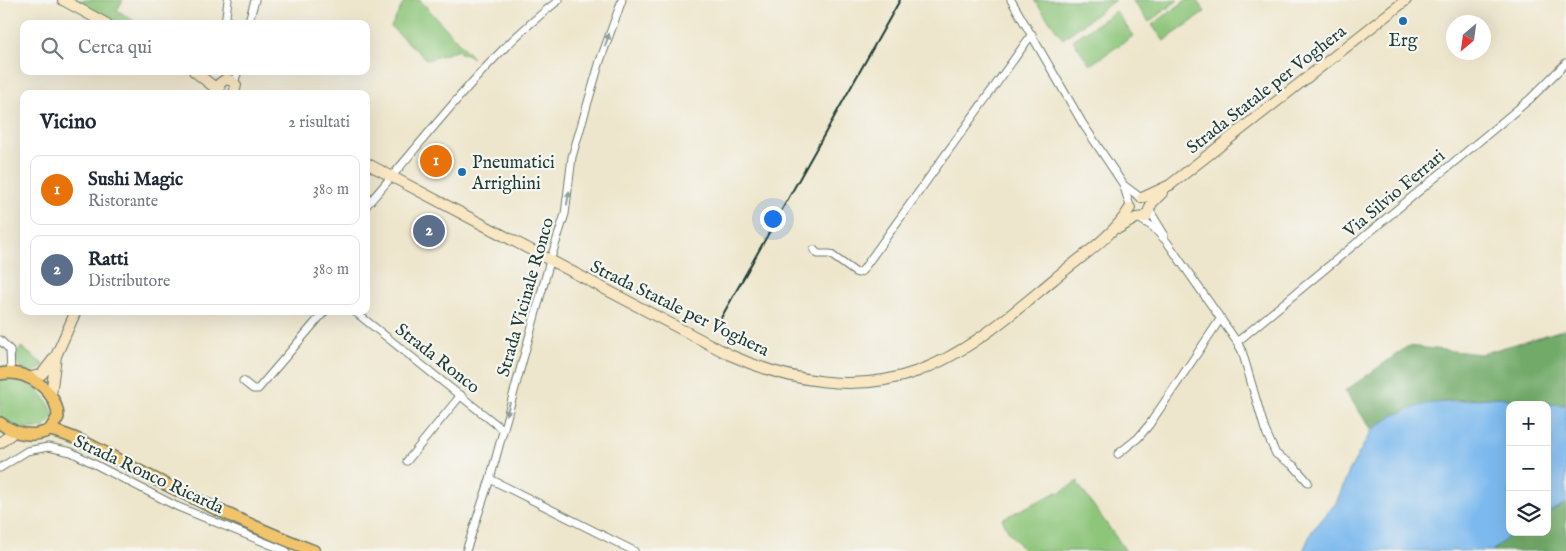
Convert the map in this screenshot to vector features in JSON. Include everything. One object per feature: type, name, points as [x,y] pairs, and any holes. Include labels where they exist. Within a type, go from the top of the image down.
[{"type":"main road","points":[[63,0],[100,20]]},
{"type":"main road","name":"Strada Statale per Voghera","points":[[1109,233],[1137,218],[1146,217],[1150,209],[1170,185],[1406,0]]},
{"type":"main road","points":[[203,75],[227,87]]},
{"type":"main road","name":"Strada Statale per Voghera","points":[[370,165],[679,330],[749,363],[804,380],[861,382],[904,376],[934,364],[956,351],[1024,304],[1109,233],[1135,200],[1170,185]]},
{"type":"main road","points":[[1141,198],[1147,201],[1150,209]]},
{"type":"main road","points":[[1130,207],[1131,214],[1137,218]]},
{"type":"main road","points":[[29,378],[42,374],[56,356],[74,315]]},
{"type":"main road","points":[[51,395],[56,356]]},
{"type":"main road","points":[[6,373],[29,378],[51,395],[56,403],[58,417],[80,439]]},
{"type":"main road","points":[[50,430],[58,417]]},
{"type":"main road","points":[[0,422],[14,431],[35,434],[50,430],[80,439],[209,506],[314,551]]},
{"type":"main road","points":[[0,443],[14,431]]},
{"type":"street","points":[[226,20],[228,0]]},
{"type":"street","points":[[249,20],[255,0]]},
{"type":"street","points":[[370,202],[497,55],[530,22],[559,0]]},
{"type":"street","name":"Strada Vicinale Ronco","points":[[502,429],[565,214],[572,157],[600,61],[622,0]]},
{"type":"street","points":[[1011,0],[1083,124],[1123,184],[1130,207]]},
{"type":"street","points":[[814,250],[818,254],[830,254],[855,272],[862,271],[1032,34]]},
{"type":"street","name":"Via Silvio Ferrari","points":[[1237,342],[1508,115],[1530,99],[1566,63]]},
{"type":"street","points":[[227,87],[235,75]]},
{"type":"street","points":[[1123,184],[1141,198]]},
{"type":"street","points":[[1150,209],[1168,242],[1242,351],[1264,430],[1276,454],[1294,466],[1308,482]]},
{"type":"street","points":[[1137,218],[1154,227],[1168,242]]},
{"type":"street","points":[[243,381],[253,389],[258,389],[322,315]]},
{"type":"street","name":"Strada Ronco","points":[[359,315],[502,429]]},
{"type":"street","points":[[1118,454],[1138,438],[1149,425],[1221,318]]},
{"type":"street","points":[[0,340],[10,350],[6,373]]},
{"type":"street","points":[[407,461],[461,395]]},
{"type":"street","points":[[466,551],[490,479],[502,429]]},
{"type":"street","name":"Strada Ronco Ricarda","points":[[0,468],[27,451],[48,447],[71,452],[176,506],[286,551]]},
{"type":"street","points":[[490,479],[634,551]]},
{"type":"green space","points":[[74,0],[123,0],[117,10],[133,20],[110,20]]},
{"type":"green space","points":[[405,0],[420,0],[473,58],[467,54],[460,53],[459,50],[427,60],[391,27]]},
{"type":"green space","points":[[1034,0],[1115,0],[1063,39]]},
{"type":"green space","points":[[1132,0],[1178,0],[1149,22]]},
{"type":"green space","points":[[1186,0],[1196,0],[1205,12],[1164,41],[1152,25]]},
{"type":"green space","points":[[1116,11],[1133,36],[1090,65],[1073,40]]},
{"type":"green space","points":[[1566,329],[1566,405],[1551,404],[1551,401],[1515,401],[1500,397],[1451,400],[1394,415],[1372,430],[1345,391],[1408,346],[1481,354]]},
{"type":"green space","points":[[21,347],[44,365],[40,369],[31,372],[19,366],[15,356]]},
{"type":"green space","points":[[0,379],[18,380],[27,383],[41,393],[51,408],[54,417],[44,428],[15,426],[5,421],[0,417]]},
{"type":"green space","points":[[1078,481],[1078,484],[1126,551],[1024,551],[1009,532],[1002,519],[1057,492],[1059,493]]},
{"type":"green space","points":[[1566,503],[1566,551],[1492,551],[1509,536],[1551,536],[1551,511]]},
{"type":"water","points":[[1500,397],[1515,401],[1506,401],[1506,536],[1509,536],[1492,551],[1303,551],[1312,531],[1336,503],[1350,469],[1372,430],[1394,415],[1425,404]]},
{"type":"water","points":[[1551,404],[1566,405],[1566,503],[1551,511]]},
{"type":"railway","points":[[717,325],[900,0]]},
{"type":"place","name":"Erg","points":[[1403,21]]},
{"type":"place","name":"Sushi Magic","points":[[436,161]]},
{"type":"place","name":"Pneumatici Arrighini","points":[[462,172]]},
{"type":"place","name":"Ratti","points":[[429,231]]}]
